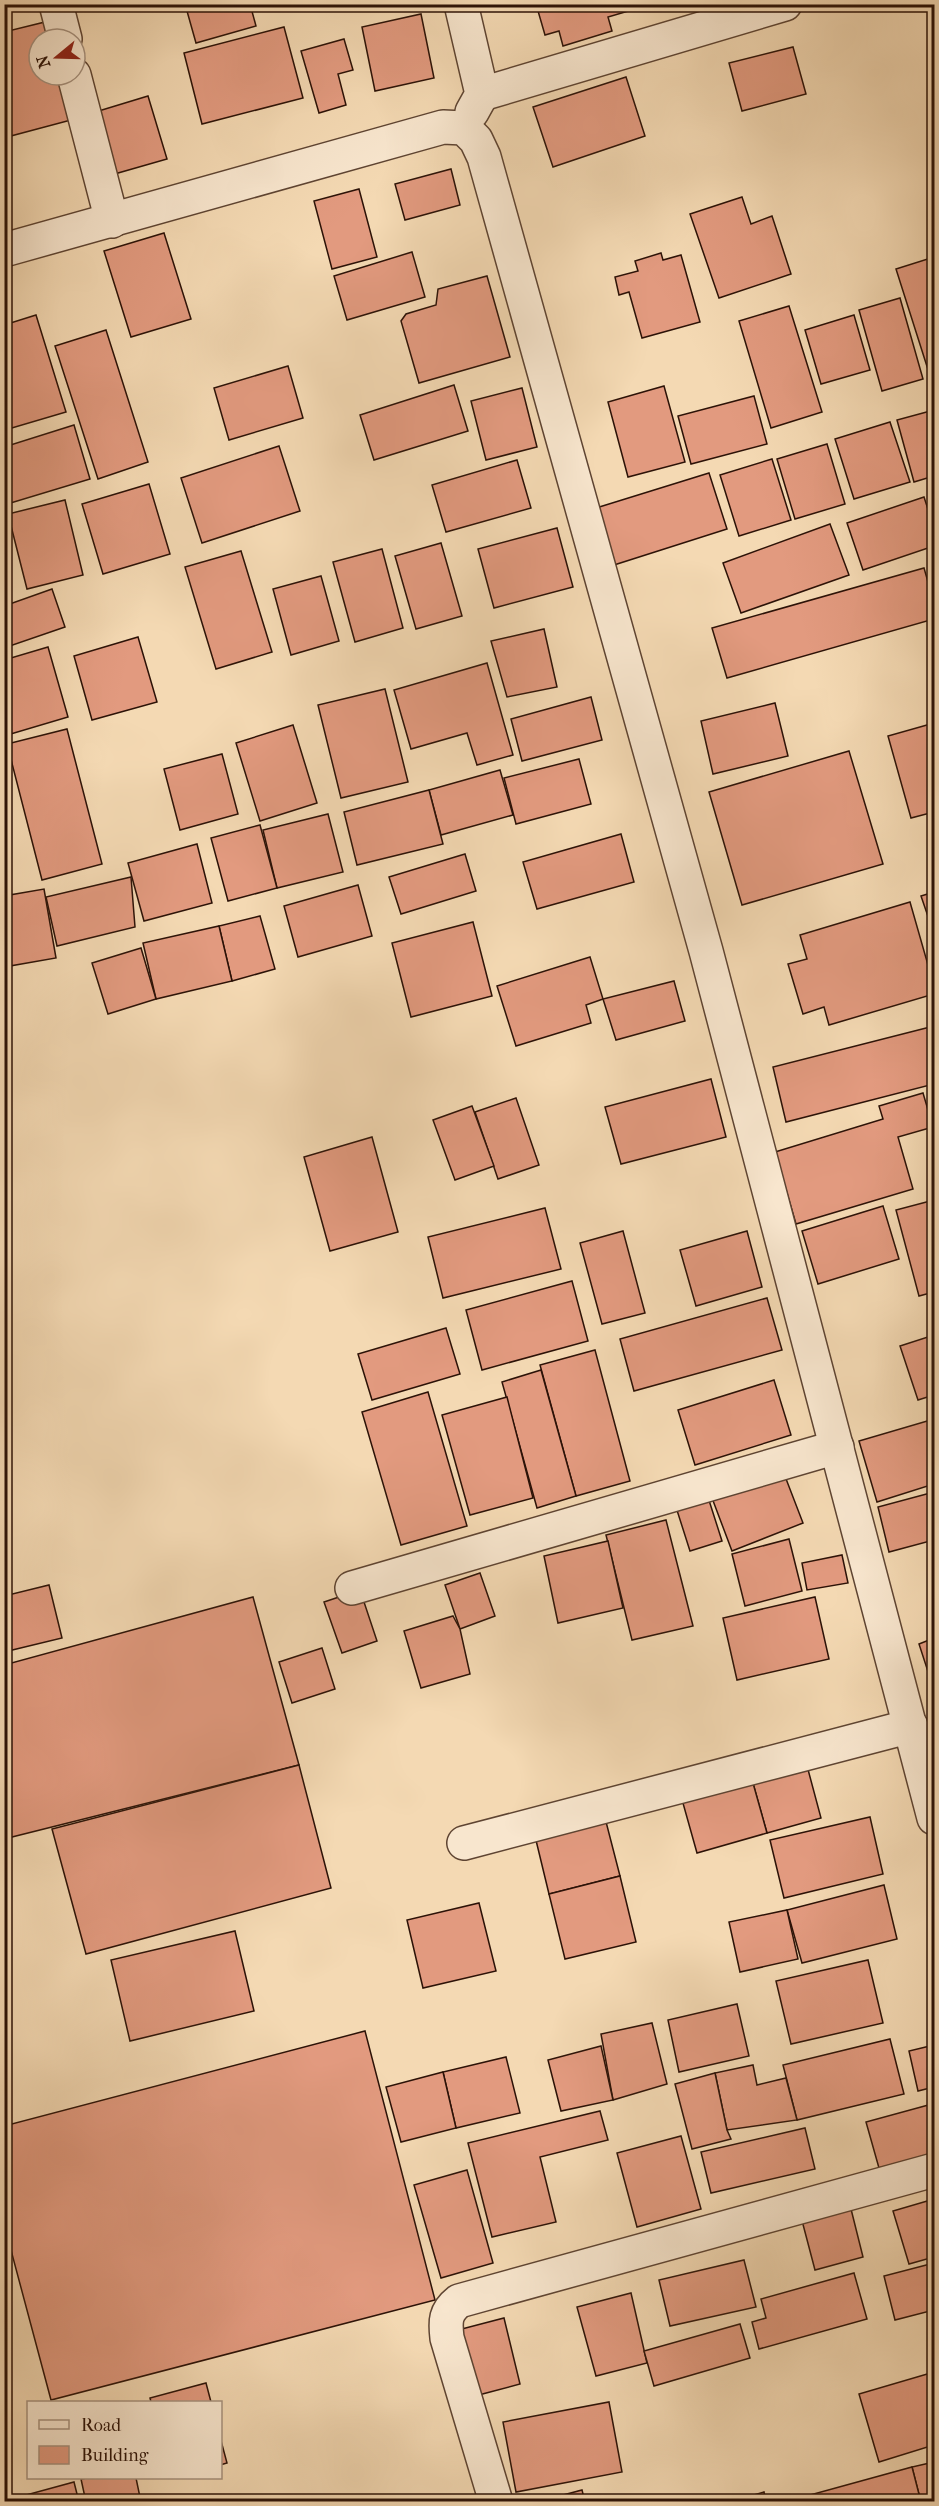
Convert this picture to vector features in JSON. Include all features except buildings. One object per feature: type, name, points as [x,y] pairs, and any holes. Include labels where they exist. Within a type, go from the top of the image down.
[{"type":"street","points":[[56,4],[62,27]]},
{"type":"street","points":[[461,4],[482,93],[464,128]]},
{"type":"street","points":[[482,93],[784,4]]},
{"type":"street","points":[[77,87],[112,221]]},
{"type":"street","points":[[4,250],[443,127],[464,128],[476,140],[484,157],[706,951],[934,1818]]},
{"type":"street","points":[[352,1588],[837,1447]]},
{"type":"street","points":[[464,1843],[911,1726]]},
{"type":"street","points":[[496,2502],[447,2338],[445,2323],[449,2309],[459,2301],[934,2170]]}]
